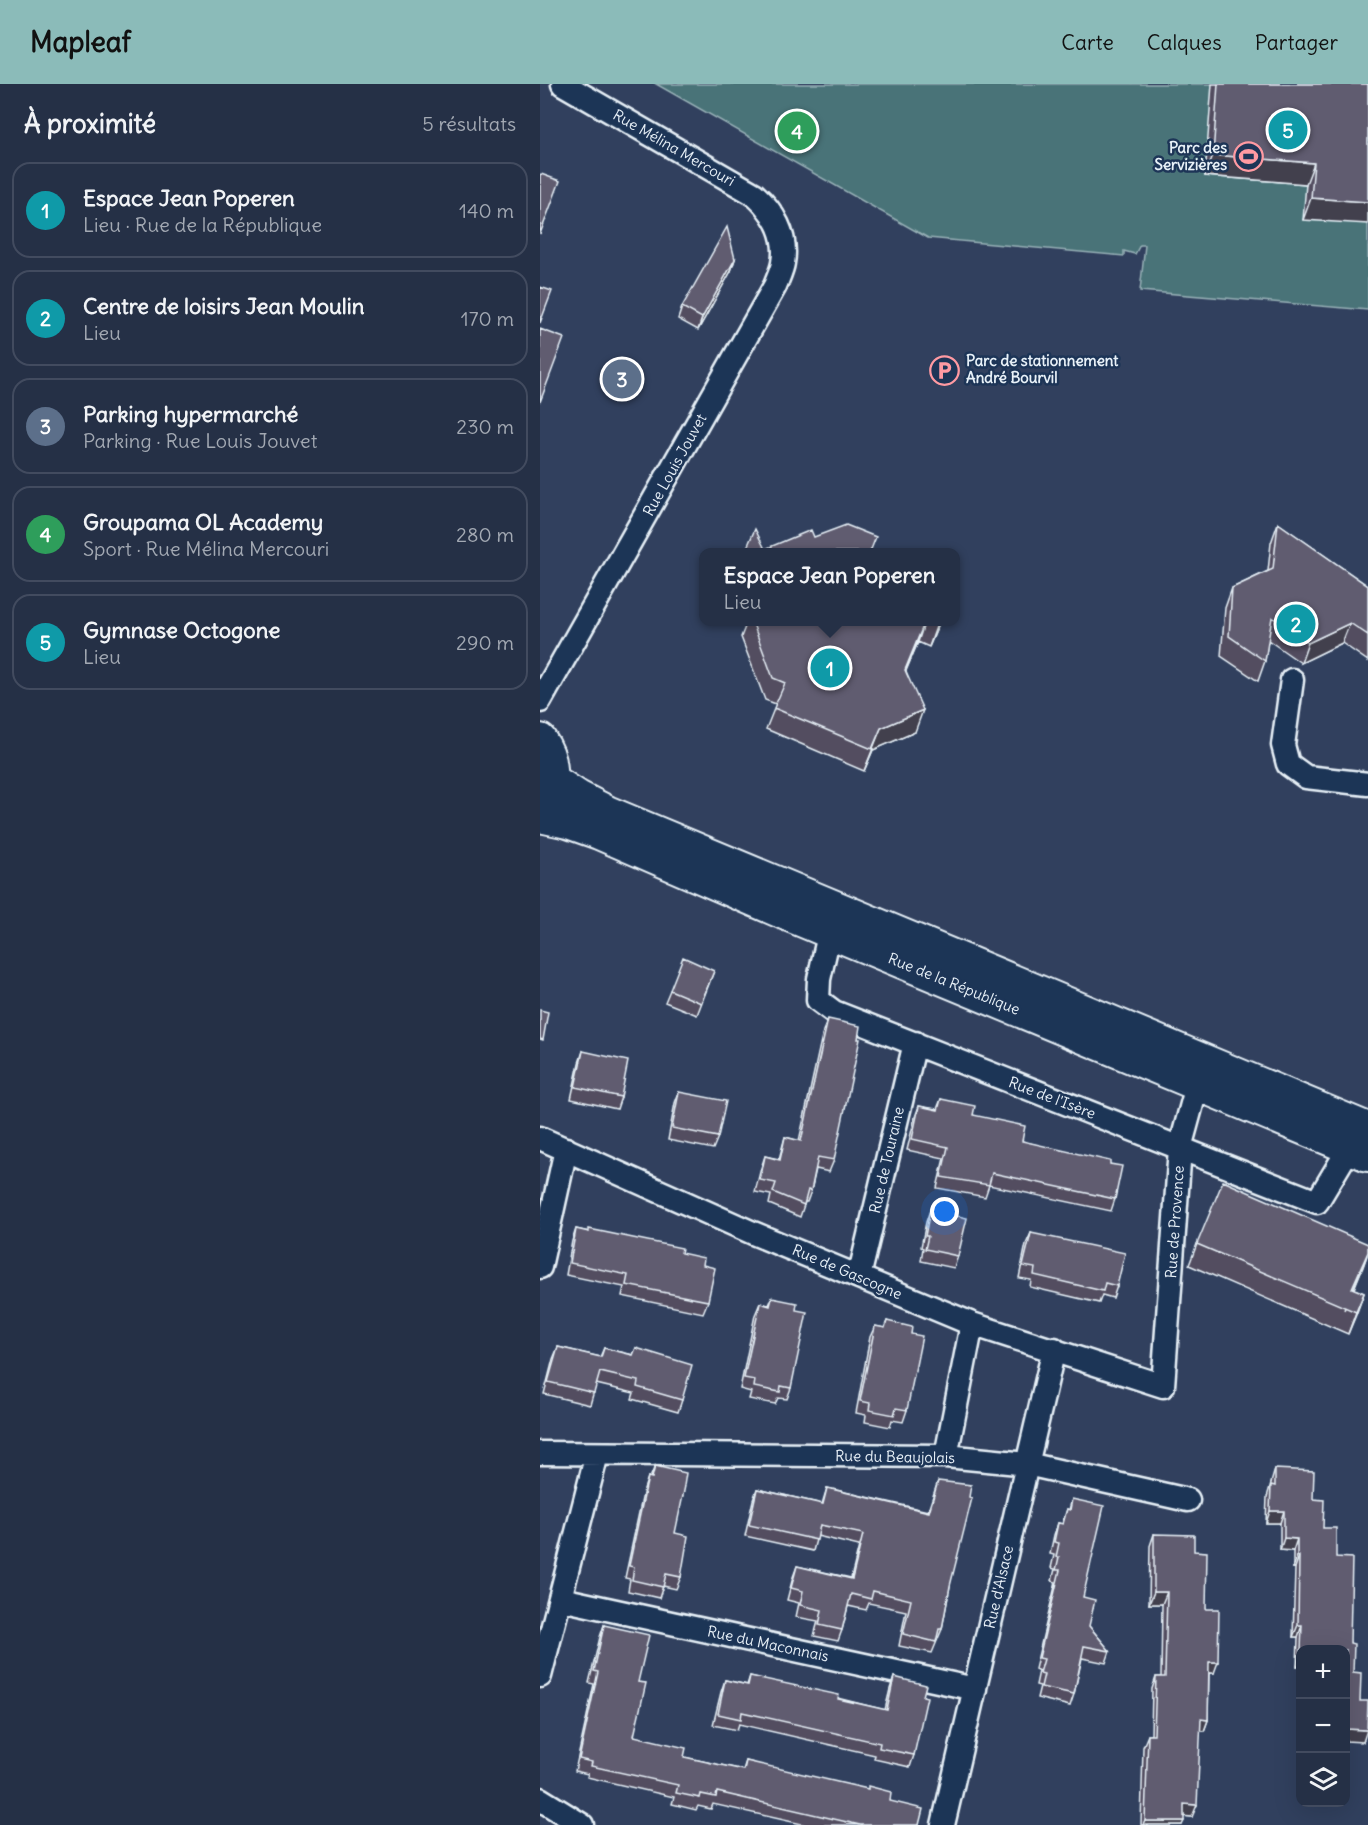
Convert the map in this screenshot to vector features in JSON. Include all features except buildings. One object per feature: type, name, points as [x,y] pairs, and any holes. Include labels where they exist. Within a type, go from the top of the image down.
[{"type":"main road","points":[[540,741],[551,764],[552,780],[548,799],[540,810]]},
{"type":"main road","name":"Rue de la République","points":[[552,780],[578,797],[608,812],[832,920]]},
{"type":"main road","name":"Rue de la République","points":[[540,816],[568,822],[599,833],[832,920],[1201,1072],[1362,1144]]},
{"type":"street","name":"Rue Mélina Mercouri","points":[[563,84],[754,194],[768,206],[776,222]]},
{"type":"street","name":"Rue Louis Jouvet","points":[[540,701],[775,285],[783,264],[784,243],[776,222]]},
{"type":"street","points":[[1292,680],[1284,745],[1288,764],[1306,777],[1368,784]]},
{"type":"street","name":"Rue de l'Isère","points":[[832,920],[819,979],[818,1000],[834,1012],[1317,1202],[1362,1144]]},
{"type":"street","name":"Rue de Touraine","points":[[859,1277],[915,1043]]},
{"type":"street","name":"Rue de Provence","points":[[1163,1386],[1180,1148],[1201,1072]]},
{"type":"street","name":"Rue de Gascogne","points":[[540,1138],[753,1233],[972,1324],[1163,1386]]},
{"type":"street","points":[[540,1266],[567,1149]]},
{"type":"street","points":[[946,1456],[972,1324]]},
{"type":"street","name":"Rue d'Alsace","points":[[943,1825],[1054,1349]]},
{"type":"street","name":"Rue du Beaujolais","points":[[540,1453],[946,1456],[1027,1464],[1188,1500]]},
{"type":"street","points":[[540,1676],[544,1640],[561,1599],[597,1454]]},
{"type":"street","name":"Rue du Maconnais","points":[[561,1599],[975,1689]]},
{"type":"street","points":[[544,1809],[582,1825]]},
{"type":"green space","points":[[656,84],[1368,84],[1368,310],[1140,291],[1145,245],[1140,245],[1135,254],[1124,251],[1124,256],[928,238]]},
{"type":"place","name":"Gymnase Octogone","points":[[1288,130]]},
{"type":"place","name":"Groupama OL Academy","points":[[797,131]]},
{"type":"place","name":"Parc des Servizières","points":[[1248,157]]},
{"type":"place","name":"Parc de stationnement André Bourvil","points":[[945,370]]},
{"type":"place","name":"Parking hypermarché","points":[[622,379]]},
{"type":"place","name":"Centre de loisirs Jean Moulin","points":[[1296,624]]},
{"type":"place","name":"Espace Jean Poperen","points":[[830,668]]}]
